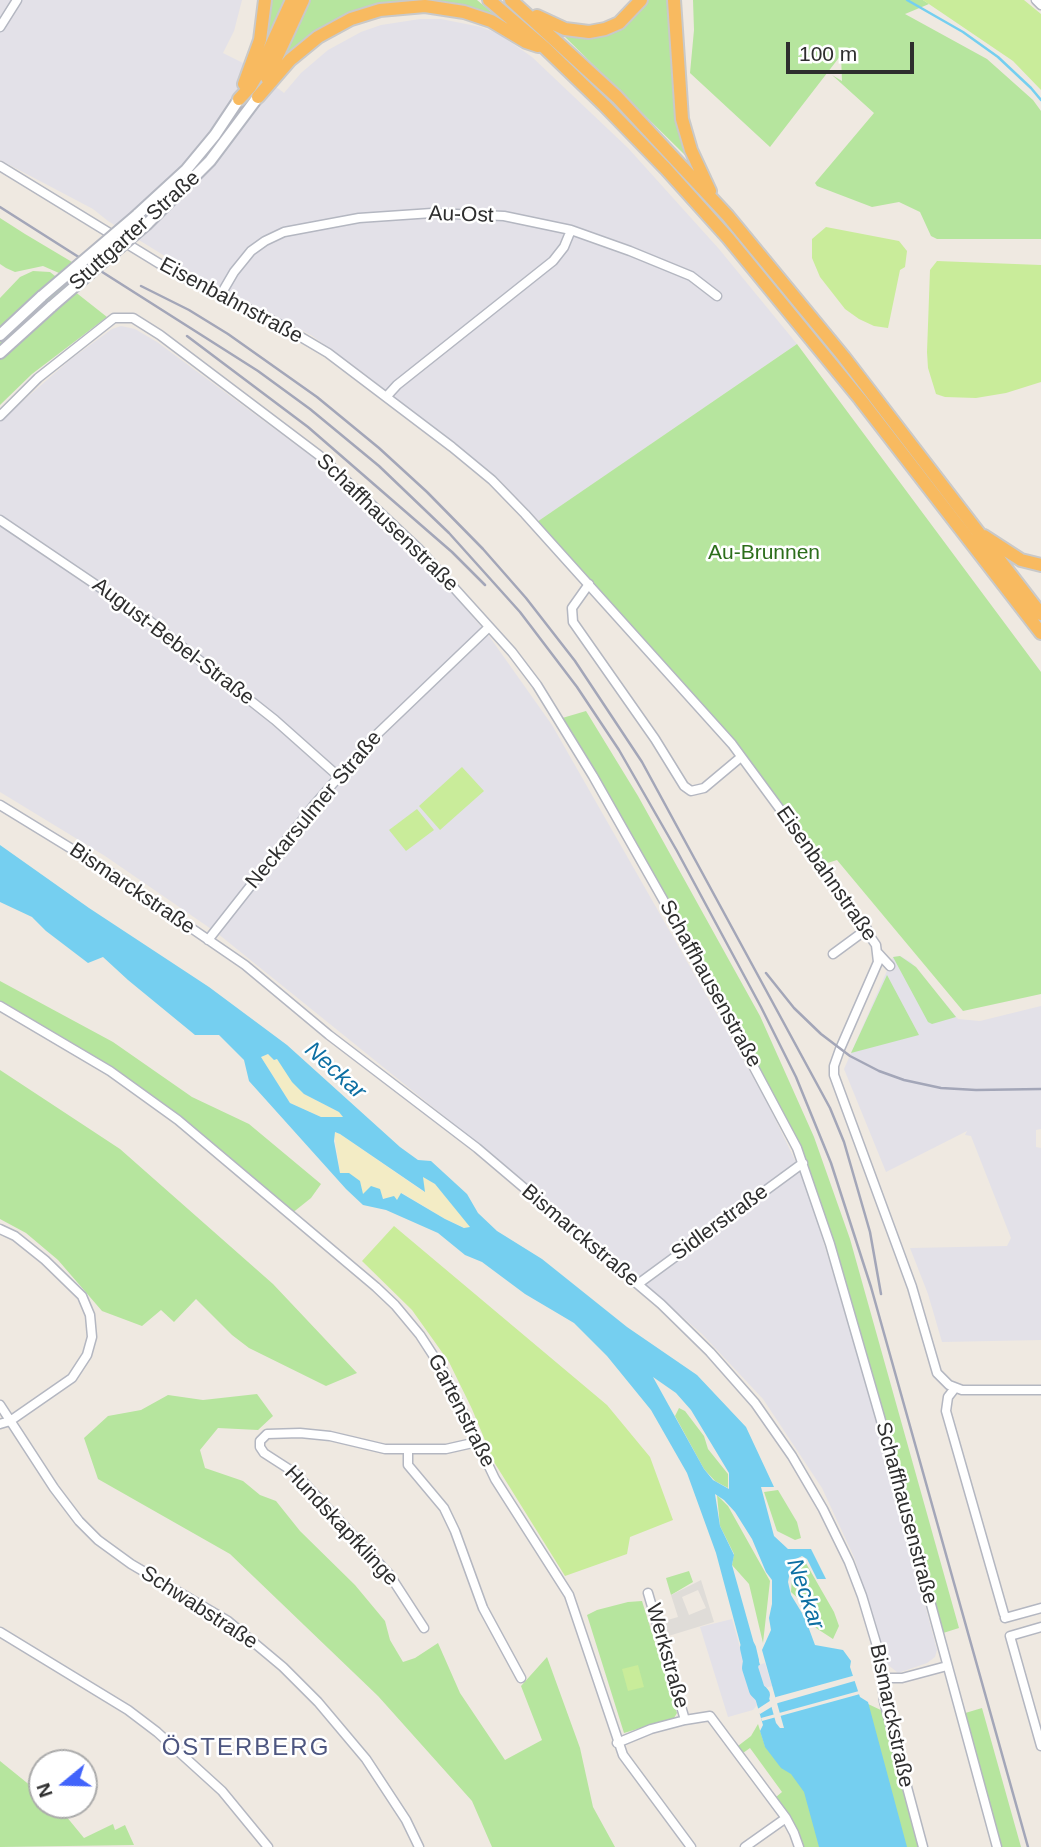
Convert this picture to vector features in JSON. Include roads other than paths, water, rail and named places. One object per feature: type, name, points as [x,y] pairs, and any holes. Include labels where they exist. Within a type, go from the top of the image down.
[{"type":"highway","points":[[239,99],[260,40],[265,0]]},
{"type":"highway","points":[[239,99],[260,70],[292,0]]},
{"type":"highway","points":[[258,97],[303,0]]},
{"type":"highway","points":[[489,0],[545,48],[651,152],[769,286],[1041,633]]},
{"type":"highway","points":[[511,0],[617,97],[714,201],[837,348],[1041,614]]},
{"type":"highway","points":[[524,11],[565,29],[589,32],[619,23],[641,0]]},
{"type":"highway","points":[[674,0],[682,119],[691,150],[714,201]]},
{"type":"highway","points":[[258,97],[290,60],[318,37],[351,19],[380,10],[425,6],[464,12],[491,21],[526,42],[545,48]]},
{"type":"highway","points":[[978,533],[1021,560],[1041,565]]},
{"type":"main road","name":"Stuttgarter Straße","points":[[0,354],[180,194],[210,161],[258,97]]},
{"type":"main road","name":"Stuttgarter Straße","points":[[0,335],[186,170],[215,135],[239,99]]},
{"type":"street","points":[[0,27],[17,0]]},
{"type":"street","points":[[1036,0],[1041,5]]},
{"type":"street","name":"Eisenbahnstraße","points":[[0,166],[173,272],[295,333],[328,353],[387,396],[492,480],[589,584],[741,757],[867,929],[878,953],[875,971],[836,1061],[834,1075],[908,1276],[937,1373],[942,1380],[955,1388]]},
{"type":"street","name":"Au-Ost","points":[[220,296],[251,251],[270,238],[300,228],[385,215],[439,213],[504,216],[570,230],[691,276],[717,296]]},
{"type":"street","points":[[387,396],[403,380],[553,261],[564,247],[570,230]]},
{"type":"street","name":"Schaffhausenstraße","points":[[0,416],[38,378],[114,318],[133,318],[160,335],[320,456],[418,548],[512,652],[537,685],[593,776],[746,1048],[803,1163],[880,1417],[998,1847]]},
{"type":"street","name":"August-Bebel-Straße","points":[[0,520],[151,622],[265,712],[338,776]]},
{"type":"street","points":[[589,584],[572,608],[573,622],[655,739],[684,786],[691,791],[705,788],[741,757]]},
{"type":"street","name":"Neckarsulmer Straße","points":[[208,940],[338,776],[370,740],[488,628]]},
{"type":"street","name":"Bismarckstraße","points":[[0,805],[111,873],[245,965],[329,1035],[477,1148],[638,1284],[710,1352],[755,1403],[792,1456],[824,1508],[849,1562],[874,1636],[883,1678],[884,1701],[923,1847]]},
{"type":"street","points":[[832,954],[867,929]]},
{"type":"street","points":[[878,953],[890,966]]},
{"type":"street","name":"Gartenstraße","points":[[0,1006],[110,1071],[160,1106],[241,1171],[376,1287],[410,1322],[432,1352],[453,1389],[509,1502],[569,1595],[617,1743],[629,1765],[691,1847]]},
{"type":"street","name":"Sidlerstraße","points":[[638,1284],[803,1163]]},
{"type":"street","points":[[0,1229],[15,1236],[45,1260],[82,1296],[90,1315],[92,1337],[87,1356],[78,1372],[10,1421],[0,1424]]},
{"type":"street","points":[[1041,1390],[955,1388],[948,1397],[946,1411],[1005,1616],[1041,1608]]},
{"type":"street","name":"Schwabstraße","points":[[0,1405],[66,1506],[98,1540],[131,1564],[228,1621],[283,1667],[318,1702],[366,1759],[406,1821],[419,1847]]},
{"type":"street","name":"Hundskapfklinge","points":[[424,1628],[389,1574],[295,1473],[264,1453],[260,1441],[267,1434],[309,1433],[376,1448],[451,1448],[477,1442]]},
{"type":"street","points":[[408,1449],[408,1465],[444,1508],[455,1531],[482,1608],[521,1678]]},
{"type":"street","name":"Werkstraße","points":[[648,1593],[685,1720]]},
{"type":"street","points":[[1041,1628],[1010,1636],[1037,1717],[1041,1746]]},
{"type":"street","points":[[0,1632],[128,1710],[157,1732],[222,1791],[268,1847]]},
{"type":"street","points":[[883,1678],[902,1678],[947,1666]]},
{"type":"street","points":[[617,1743],[651,1729],[710,1716],[786,1818],[799,1847]]},
{"type":"street","points":[[745,1847],[786,1818]]},
{"type":"water","points":[[0,845],[209,987],[287,1045],[400,1147],[418,1160],[431,1161],[467,1194],[478,1213],[497,1231],[542,1259],[627,1327],[697,1375],[746,1427],[774,1487],[761,1487],[774,1536],[788,1549],[811,1549],[826,1579],[817,1579],[807,1559],[802,1556],[792,1561],[788,1582],[791,1595],[805,1618],[815,1645],[843,1650],[851,1661],[850,1667],[860,1697],[868,1702],[907,1847],[819,1847],[804,1792],[765,1747],[760,1731],[763,1725],[753,1691],[766,1687],[776,1723],[780,1728],[784,1728],[762,1650],[771,1630],[769,1618],[772,1580],[735,1512],[715,1494],[720,1526],[734,1555],[732,1565],[760,1665],[747,1669],[716,1553],[687,1473],[651,1410],[607,1356],[574,1323],[525,1294],[482,1262],[465,1255],[438,1233],[386,1210],[363,1205],[249,1081],[244,1060],[219,1035],[195,1035],[103,957],[88,963],[32,917],[0,902]],"holes":[[[268,1054],[274,1060],[277,1059],[292,1082],[304,1094],[339,1112],[343,1117],[321,1117],[290,1103],[261,1057]],[[335,1132],[425,1192],[423,1177],[435,1184],[470,1227],[464,1228],[445,1219],[401,1193],[397,1200],[394,1196],[383,1199],[380,1189],[371,1186],[363,1194],[360,1181],[349,1173],[340,1173]],[[653,1377],[676,1393],[691,1410],[729,1473],[729,1489],[713,1480],[704,1469]]]},
{"type":"waterway","points":[[907,0],[963,32],[998,57],[1041,100]]},
{"type":"waterway","points":[[748,1648],[750,1668],[757,1690],[762,1695]]},
{"type":"railway","points":[[0,207],[258,371],[310,409],[379,466],[449,533],[520,612],[577,687],[619,750],[761,1007],[796,1077],[831,1163],[871,1287],[1028,1847]]},
{"type":"railway","points":[[141,286],[189,310],[228,334],[317,397],[379,448],[483,549],[526,598],[575,661],[642,762],[830,1108],[844,1142],[870,1232],[881,1294]]},
{"type":"railway","points":[[187,336],[308,427],[452,552],[485,585]]},
{"type":"railway","points":[[766,973],[794,1008],[821,1034],[850,1056],[879,1071],[941,1088],[1041,1089]]},
{"type":"district","name":"ÖSTERBERG","points":[[246,1748]]},
{"type":"park label","name":"Au-Brunnen","points":[[764,553]]},
{"type":"water label","name":"Neckar","points":[[335,1071]]},
{"type":"water label","name":"Neckar","points":[[805,1594]]}]
